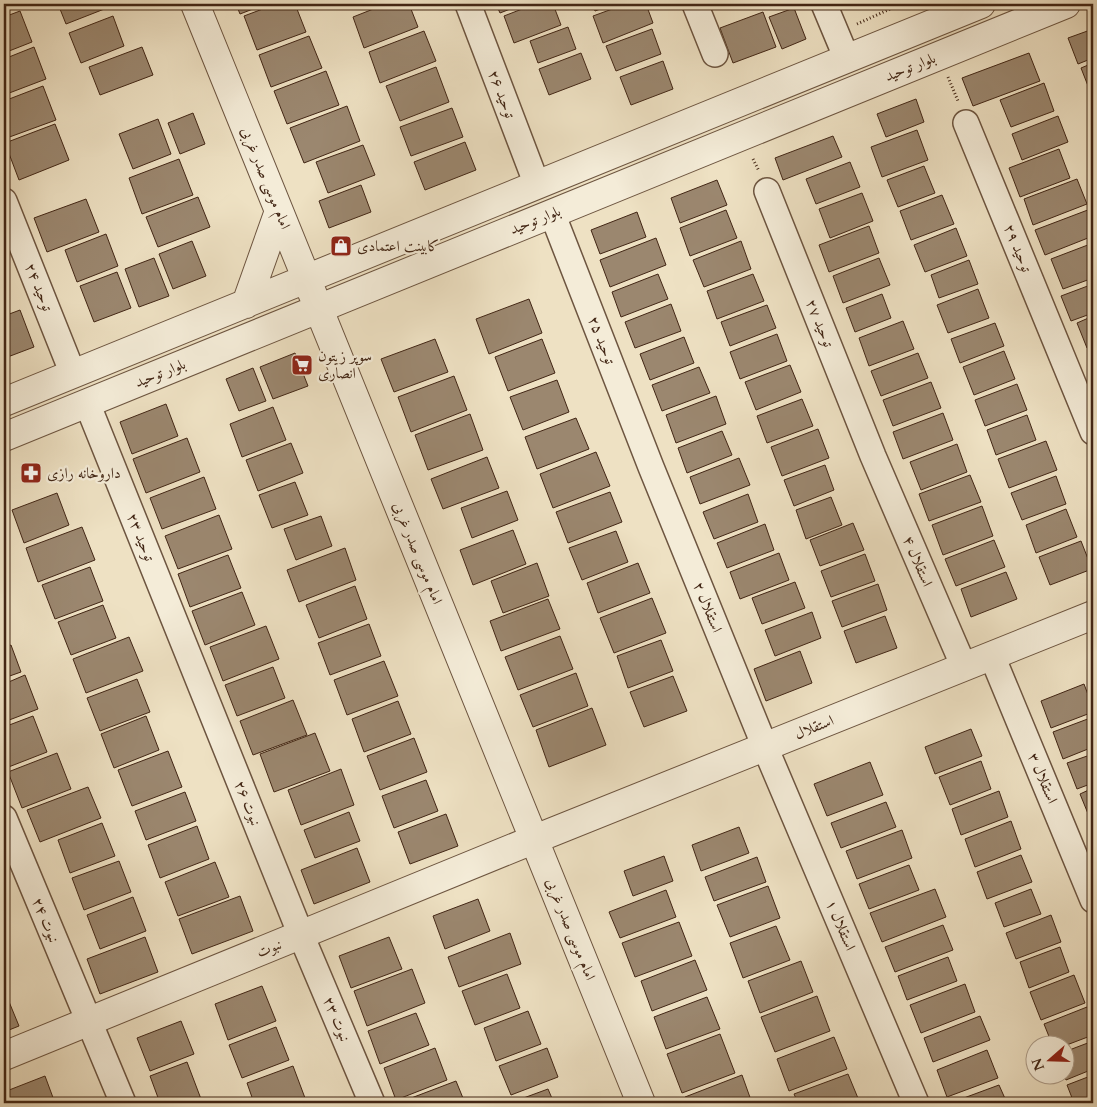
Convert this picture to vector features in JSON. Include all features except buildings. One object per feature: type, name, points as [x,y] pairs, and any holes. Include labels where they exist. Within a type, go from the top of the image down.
[{"type":"street","name":"امام موسی صدر غربی","points":[[195,4],[641,1103]]},
{"type":"street","name":"توحید ۲۶","points":[[468,4],[537,185]]},
{"type":"street","points":[[695,4],[715,54]]},
{"type":"street","points":[[824,4],[847,59]]},
{"type":"street","name":"بلوار توحید","points":[[4,402],[981,4]]},
{"type":"street","name":"بلوار توحید","points":[[4,437],[1066,4]]},
{"type":"street","name":"توحید ۲۹","points":[[966,122],[1093,432]]},
{"type":"street","name":"توحید ۲۷","points":[[767,191],[873,456]]},
{"type":"street","name":"توحید ۲۴","points":[[4,201],[73,374]]},
{"type":"street","points":[[246,304],[279,211]]},
{"type":"street","name":"توحید ۲۵","points":[[552,213],[652,467]]},
{"type":"street","name":"توحید ۲۳","points":[[87,403],[195,671]]},
{"type":"street","name":"استقلال ۴","points":[[873,456],[964,667]]},
{"type":"street","name":"استقلال ۲","points":[[652,467],[765,747]]},
{"type":"street","name":"استقلال","points":[[535,839],[1093,615]]},
{"type":"street","name":"استقلال ۳","points":[[992,656],[1093,900]]},
{"type":"street","name":"نبوت ۲۶","points":[[195,671],[301,935]]},
{"type":"street","name":"استقلال ۱","points":[[765,747],[916,1103]]},
{"type":"street","name":"نبوت ۲۴","points":[[4,818],[122,1103]]},
{"type":"street","name":"نبوت","points":[[4,1056],[535,839]]},
{"type":"street","name":"نبوت ۲۳","points":[[301,935],[372,1103]]},
{"type":"path","points":[[836,34],[901,4]]},
{"type":"path","points":[[940,55],[966,122]]},
{"type":"path","points":[[744,135],[767,191]]},
{"type":"place","name":"کابینت اعتمادی","points":[[341,246]]},
{"type":"place","name":"سوپر زیتون انصاری","points":[[302,365]]},
{"type":"place","name":"داروخانه رازی","points":[[31,473]]}]
